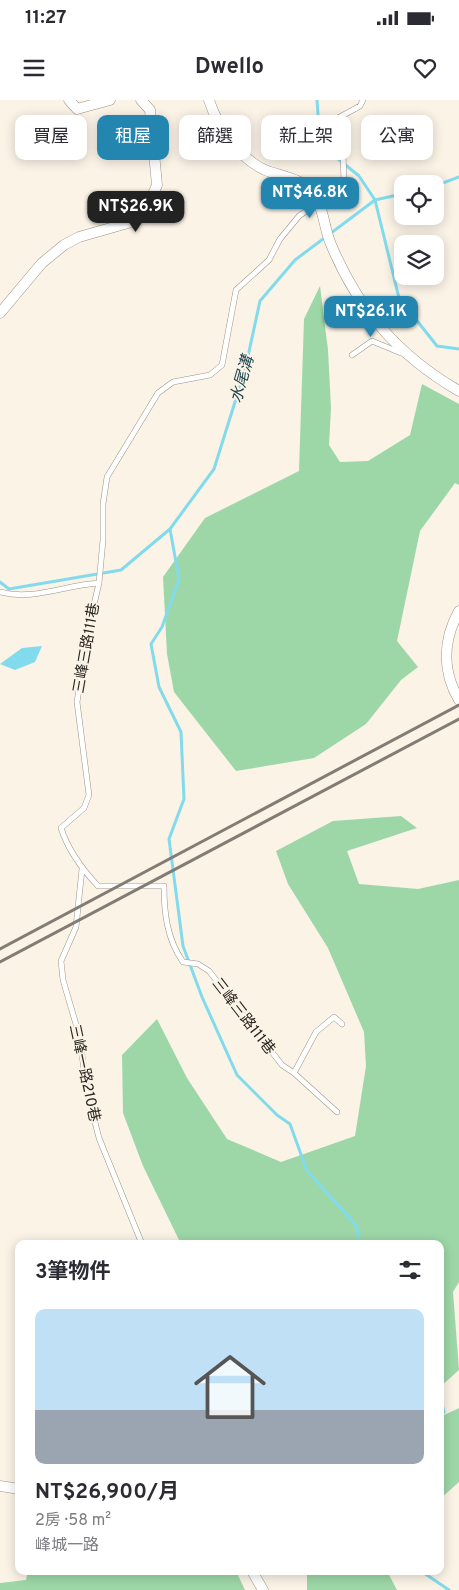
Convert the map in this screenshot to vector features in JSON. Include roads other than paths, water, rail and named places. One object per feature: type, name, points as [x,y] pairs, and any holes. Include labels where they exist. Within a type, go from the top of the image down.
[{"type":"street","points":[[69,100],[76,109],[110,100]]},
{"type":"street","points":[[0,314],[42,263],[64,245],[79,236],[128,223],[147,208],[157,184],[150,110],[141,100]]},
{"type":"street","points":[[210,100],[223,127],[247,159],[263,169],[302,184],[313,192],[330,242],[350,283],[381,330],[428,372],[459,391]]},
{"type":"street","points":[[458,698],[447,670],[446,652],[449,633],[459,611]]},
{"type":"street","points":[[0,1486],[15,1488]]},
{"type":"street","points":[[254,1575],[263,1590]]},
{"type":"lane","name":"三峰三路111巷","points":[[337,1112],[294,1073],[282,1065],[208,971],[198,964],[183,962],[175,950],[166,927],[164,886],[98,886],[82,869],[65,841],[60,828],[84,808],[89,794],[88,774],[77,702],[81,666],[99,582],[103,504],[107,477],[158,393],[173,382],[210,376],[222,366],[236,290],[269,260],[280,239],[299,216],[318,203],[335,200],[344,183],[343,154],[337,140],[338,118],[360,106],[363,100]]},
{"type":"lane","points":[[352,355],[372,341],[408,356]]},
{"type":"lane","points":[[0,592],[16,596],[37,595],[99,582]]},
{"type":"lane","name":"三峰一路210巷","points":[[82,869],[76,927],[61,960],[63,980],[80,1038],[86,1087],[99,1138],[140,1240]]},
{"type":"lane","points":[[294,1073],[316,1032],[334,1018],[342,1024]]},
{"type":"water","points":[[42,646],[35,662],[15,670],[0,664],[22,648]]},
{"type":"waterway","points":[[317,100],[320,144],[359,176],[375,200],[399,298],[437,346],[459,349]]},
{"type":"waterway","points":[[444,183],[459,177]]},
{"type":"waterway","name":"水尾溝","points":[[0,582],[9,589],[121,570],[170,529],[214,469],[245,370],[260,301],[295,260],[375,200],[394,196]]},
{"type":"waterway","points":[[170,529],[179,579],[162,627],[151,644],[159,687],[181,732],[184,799],[169,839],[183,946],[202,997],[237,1075],[277,1115],[290,1124],[307,1171],[356,1225],[359,1240]]},
{"type":"waterway","points":[[427,1575],[449,1590]]},
{"type":"railway","points":[[0,949],[459,705]]},
{"type":"railway","points":[[0,962],[459,719]]}]
